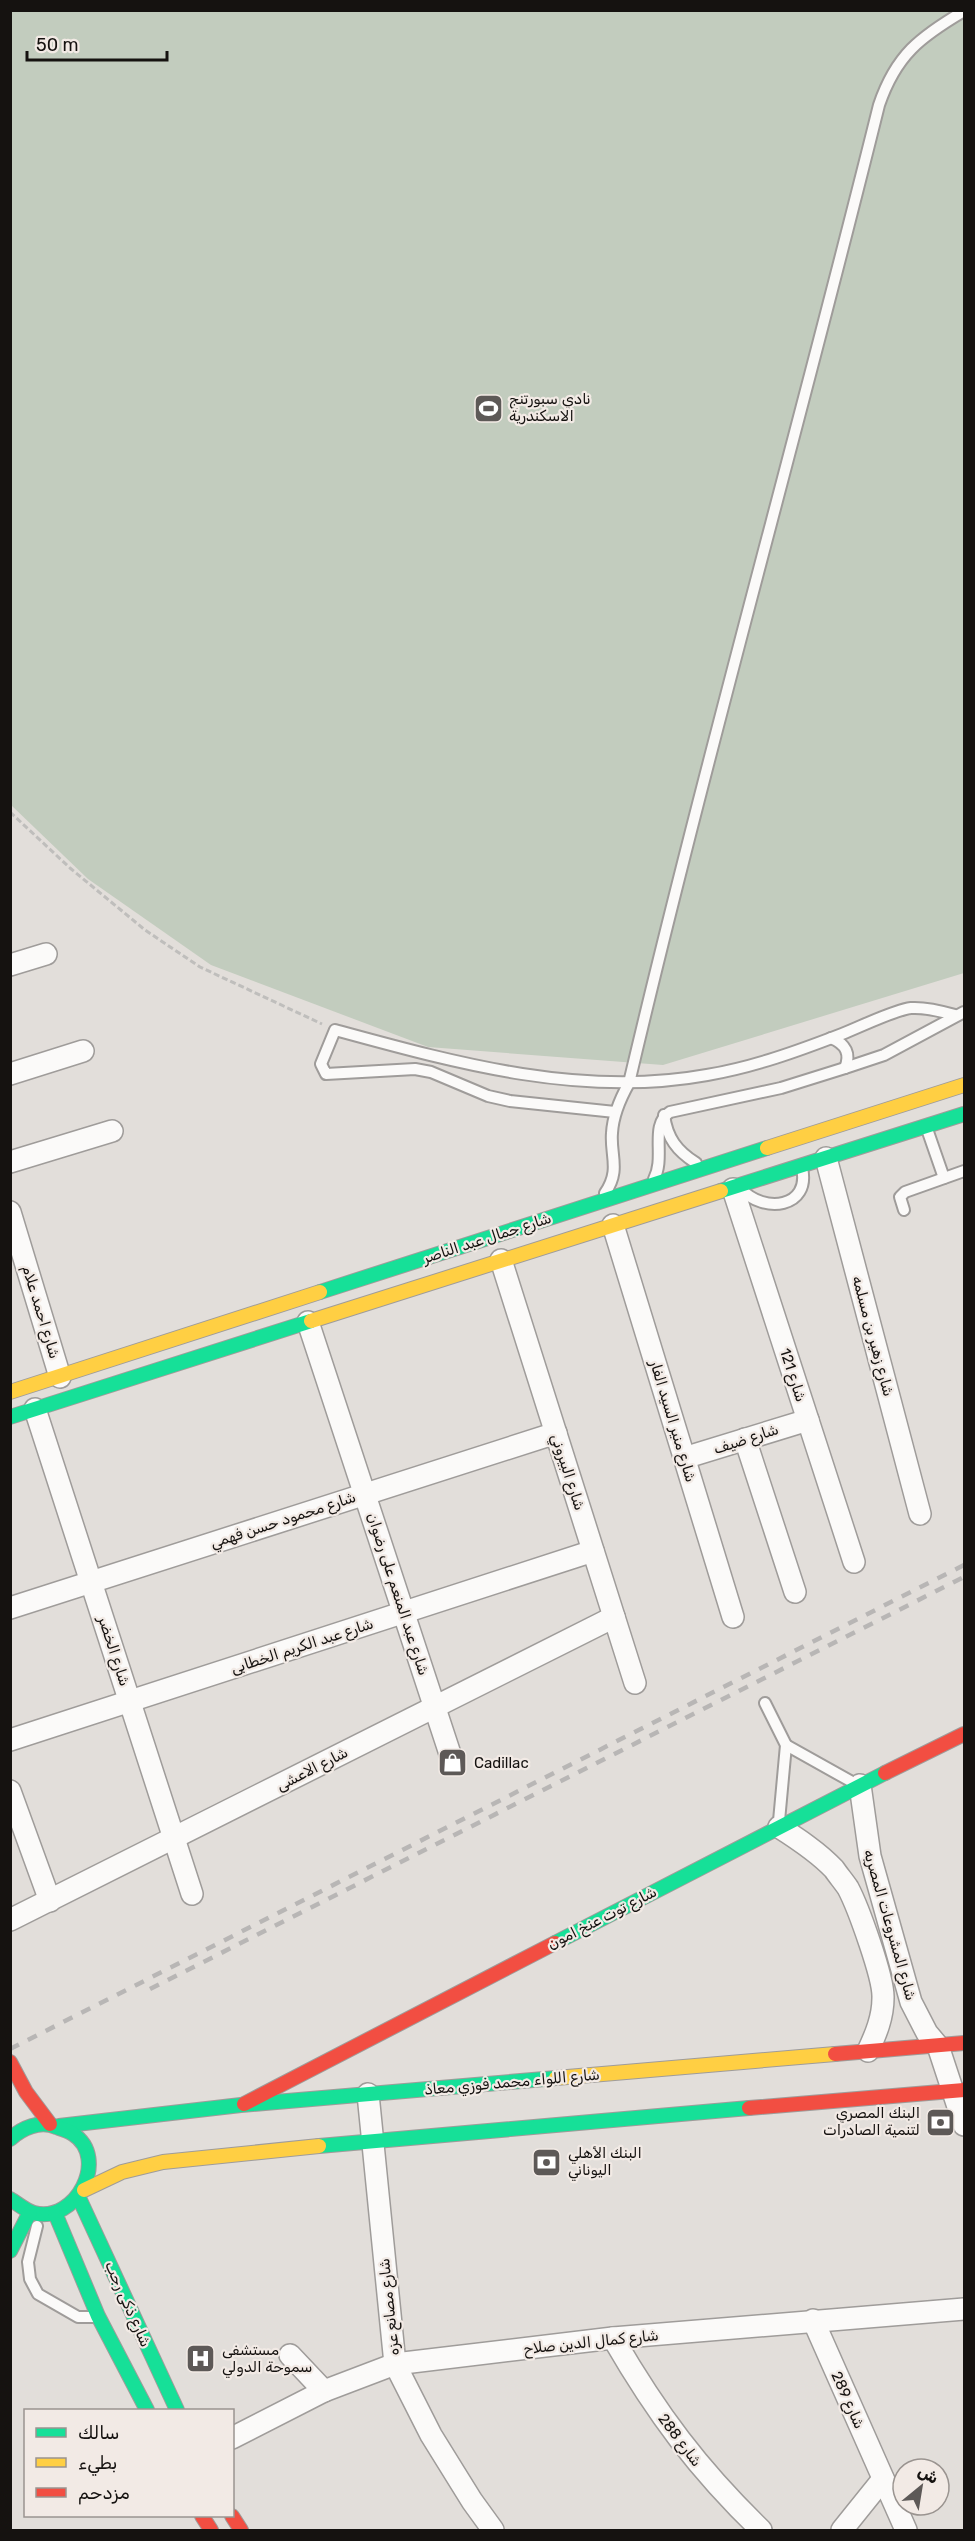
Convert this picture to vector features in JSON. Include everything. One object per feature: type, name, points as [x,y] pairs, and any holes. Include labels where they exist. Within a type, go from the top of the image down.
[{"type":"main road","name":"شارع جمال عبد الناصر","points":[[10,1392],[964,1085]]},
{"type":"main road","name":"شارع جمال عبد الناصر","points":[[10,1417],[964,1114]]},
{"type":"main road","points":[[651,1186],[658,1210]]},
{"type":"main road","name":"شارع توت عنخ امون","points":[[241,2105],[778,1827],[964,1734]]},
{"type":"main road","name":"شارع اللواء محمد فوزي معاذ","points":[[10,2139],[30,2126],[241,2105],[964,2043]]},
{"type":"main road","points":[[10,2062],[26,2092],[54,2125],[76,2137],[86,2152],[90,2172],[82,2194]]},
{"type":"main road","points":[[10,2199],[35,2213],[55,2213],[72,2205],[82,2194],[122,2172],[163,2162],[372,2140],[958,2091]]},
{"type":"main road","name":"شارع ذكى رجب","points":[[82,2194],[177,2409]]},
{"type":"main road","points":[[10,2251],[35,2213]]},
{"type":"main road","name":"شارع ذكى رجب","points":[[55,2213],[98,2316],[146,2409]]},
{"type":"main road","points":[[203,2517],[211,2530]]},
{"type":"main road","points":[[233,2517],[241,2530]]},
{"type":"street","points":[[10,965],[46,954]]},
{"type":"street","points":[[10,1074],[83,1051]]},
{"type":"street","points":[[10,1162],[112,1131]]},
{"type":"street","name":"شارع زهير بن مسلمه","points":[[826,1158],[920,1514]]},
{"type":"street","name":"شارع 121","points":[[736,1188],[854,1562]]},
{"type":"street","name":"شارع احمد علام","points":[[10,1212],[60,1377]]},
{"type":"street","name":"شارع منير السيد الفار","points":[[613,1225],[733,1617]]},
{"type":"street","name":"شارع البيروني","points":[[501,1260],[635,1683]]},
{"type":"street","name":"شارع عبد المنعم على رضوان","points":[[308,1322],[453,1763]]},
{"type":"street","name":"شارع الخضر","points":[[35,1409],[192,1894]]},
{"type":"street","name":"شارع ضيف","points":[[684,1458],[808,1420]]},
{"type":"street","name":"شارع محمود حسن فهمي","points":[[10,1608],[556,1433]]},
{"type":"street","points":[[745,1439],[795,1592]]},
{"type":"street","name":"شارع عبد الكريم الخطابى","points":[[10,1740],[593,1551]]},
{"type":"street","name":"شارع الاعشى","points":[[10,1920],[614,1617]]},
{"type":"street","name":"شارع المشروعات المصريه","points":[[860,1785],[868,1847],[905,1984],[917,2017],[938,2046],[958,2091],[964,2124]]},
{"type":"street","points":[[10,1791],[19,1844],[50,1901]]},
{"type":"street","name":"شارع المشروعات المصريه","points":[[778,1827],[816,1853],[848,1887],[881,1978],[883,1997],[877,2033],[868,2051]]},
{"type":"street","name":"شارع مصانع عزه","points":[[368,2094],[395,2364],[431,2435],[493,2530]]},
{"type":"street","name":"شارع كمال الدين صلاح","points":[[234,2437],[324,2391],[395,2364],[613,2338],[964,2309]]},
{"type":"street","name":"شارع 289","points":[[813,2320],[906,2530]]},
{"type":"street","name":"شارع 288","points":[[613,2338],[645,2394],[682,2446],[724,2495],[761,2530]]},
{"type":"street","points":[[290,2355],[324,2391]]},
{"type":"street","points":[[842,2530],[883,2479]]},
{"type":"lane","points":[[597,1203],[608,1188],[614,1172],[615,1154],[611,1134],[615,1112],[629,1083],[683,856],[829,307],[879,105],[887,82],[900,60],[916,42],[964,11]]},
{"type":"lane","points":[[615,1112],[510,1101],[477,1093],[431,1072],[415,1069],[326,1074],[321,1064],[335,1030],[437,1058],[538,1078],[629,1083],[706,1075],[770,1060],[908,1008],[960,1013]]},
{"type":"lane","points":[[651,1186],[660,1164],[659,1126],[664,1115],[782,1088],[884,1055],[960,1013]]},
{"type":"lane","points":[[831,1038],[841,1042],[847,1050],[849,1059],[845,1068]]},
{"type":"lane","points":[[664,1115],[669,1139],[686,1157],[708,1167]]},
{"type":"lane","points":[[926,1126],[944,1178]]},
{"type":"lane","points":[[736,1188],[769,1206],[795,1198],[802,1189],[804,1178],[801,1167]]},
{"type":"lane","points":[[904,1210],[902,1194],[964,1171]]},
{"type":"lane","points":[[765,1703],[786,1745],[778,1827]]},
{"type":"lane","points":[[786,1745],[860,1785]]},
{"type":"lane","points":[[35,2213],[27,2262],[30,2279],[38,2294],[78,2317],[98,2316]]},
{"type":"path","points":[[10,812],[70,868],[145,930],[192,962],[335,1030]]},
{"type":"green space","name":"نادي سبورتنج الاسكندرية","points":[[10,11],[964,11],[964,973],[663,1065],[428,1047],[211,965],[88,879],[11,805]]},
{"type":"railway","points":[[10,2049],[964,1565]]},
{"type":"railway","points":[[150,1989],[964,1577]]},
{"type":"traffic: fast","points":[[721,1191],[964,1114]]},
{"type":"traffic: fast","points":[[320,1292],[767,1148]]},
{"type":"traffic: fast","points":[[10,1417],[311,1321]]},
{"type":"traffic: fast","points":[[555,1943],[885,1773]]},
{"type":"traffic: fast","points":[[59,2126],[241,2105],[556,2078]]},
{"type":"traffic: fast","points":[[319,2146],[749,2108]]},
{"type":"traffic: fast","points":[[10,2139],[32,2126],[50,2125],[73,2134],[84,2145],[88,2158],[88,2172],[83,2187],[75,2199],[63,2209],[49,2214],[34,2213],[10,2199]]},
{"type":"traffic: fast","points":[[79,2198],[177,2409]]},
{"type":"traffic: fast","points":[[10,2251],[30,2212]]},
{"type":"traffic: fast","points":[[55,2213],[98,2316],[146,2409]]},
{"type":"traffic: slow","points":[[767,1148],[964,1085]]},
{"type":"traffic: slow","points":[[311,1321],[721,1191]]},
{"type":"traffic: slow","points":[[10,1392],[320,1292]]},
{"type":"traffic: slow","points":[[556,2078],[835,2054]]},
{"type":"traffic: slow","points":[[84,2190],[122,2172],[163,2162],[319,2146]]},
{"type":"traffic: jam","points":[[885,1773],[964,1734]]},
{"type":"traffic: jam","points":[[244,2104],[555,1943]]},
{"type":"traffic: jam","points":[[835,2054],[964,2043]]},
{"type":"traffic: jam","points":[[10,2062],[26,2092],[50,2124]]},
{"type":"traffic: jam","points":[[749,2108],[964,2090]]},
{"type":"traffic: jam","points":[[203,2517],[211,2530]]},
{"type":"traffic: jam","points":[[233,2517],[241,2530]]},
{"type":"place","name":"نادي سبورتنج الاسكندرية","points":[[488,408]]},
{"type":"place","name":"Cadillac","points":[[453,1763]]},
{"type":"place","name":"البنك المصري لتنمية الصادرات","points":[[941,2122]]},
{"type":"place","name":"البنك الأهلي اليوناني","points":[[547,2162]]},
{"type":"place","name":"مستشفى سموحة الدولي","points":[[201,2359]]}]
